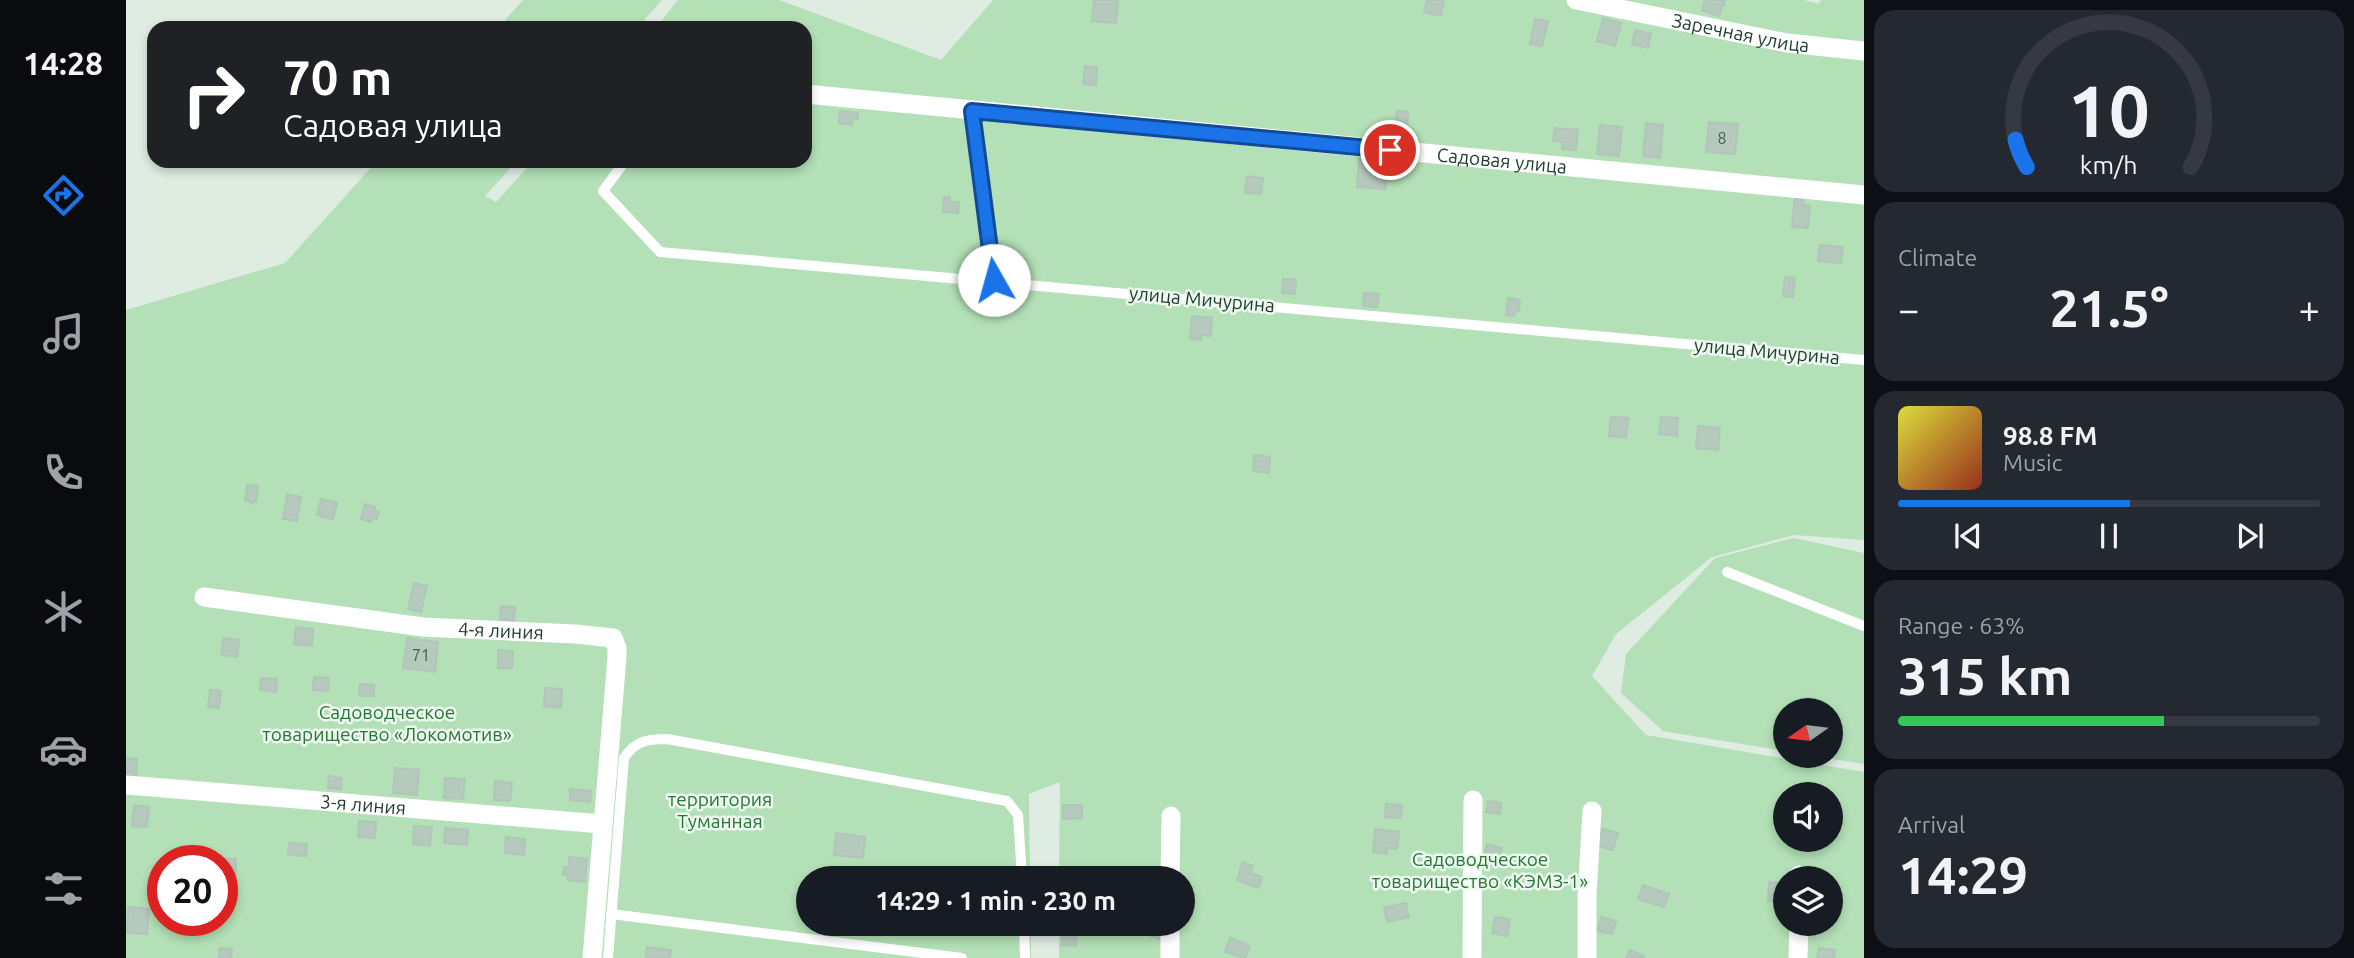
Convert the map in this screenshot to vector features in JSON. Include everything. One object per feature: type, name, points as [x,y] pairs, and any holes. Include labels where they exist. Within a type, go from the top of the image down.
[{"type":"street","name":"Заречная улица","points":[[1576,0],[1787,43],[1864,51]]},
{"type":"street","name":"Садовая улица","points":[[812,95],[1864,195]]},
{"type":"street","name":"4-я линия","points":[[204,597],[423,627],[613,638],[617,657],[610,825]]},
{"type":"street","name":"3-я линия","points":[[126,785],[610,825]]},
{"type":"street","points":[[1472,958],[1473,800]]},
{"type":"street","points":[[1587,958],[1587,895],[1592,811]]},
{"type":"street","points":[[1170,866],[1171,816]]},
{"type":"street","points":[[592,958],[610,825]]},
{"type":"street","points":[[1170,936],[1170,958]]},
{"type":"street","points":[[1798,958],[1799,936]]},
{"type":"lane","points":[[972,111],[994,280]]},
{"type":"lane","name":"улица Мичурина","points":[[620,168],[603,191],[660,252],[1864,360]]},
{"type":"lane","points":[[1727,572],[1864,626]]},
{"type":"lane","points":[[608,958],[611,914],[610,825],[624,758],[631,747],[648,739],[667,739],[1007,801],[1018,815],[1021,866]]},
{"type":"lane","points":[[611,914],[962,958]]},
{"type":"lane","points":[[1024,936],[1025,958]]},
{"type":"green space","points":[[523,0],[662,0],[643,21],[504,21]]},
{"type":"green space","points":[[678,0],[779,0],[941,60],[993,0],[1804,0],[1818,4],[1821,0],[1864,0],[1864,540],[1794,535],[1712,557],[1616,634],[1592,676],[1646,735],[1773,757],[1773,768],[1840,768],[1864,772],[1864,958],[1059,958],[1059,936],[1195,936],[1195,866],[1059,866],[1060,782],[1029,794],[1030,866],[796,866],[796,936],[1031,936],[1031,958],[126,958],[126,310],[285,263],[371,168],[511,168],[485,196],[496,202],[527,168],[812,168],[812,21],[662,21]]},
{"type":"green space","points":[[1794,538],[1864,553],[1864,764],[1843,761],[1843,698],[1773,698],[1773,749],[1663,731],[1621,693],[1626,654],[1715,558]]},
{"type":"building","points":[[1094,0],[1118,0],[1116,23],[1092,21]]},
{"type":"building","points":[[1427,0],[1444,0],[1441,16],[1424,12]]},
{"type":"building","points":[[1705,0],[1725,0],[1719,16],[1702,10]]},
{"type":"building","points":[[1603,18],[1621,23],[1615,46],[1597,41]]},
{"type":"building","points":[[1535,19],[1548,21],[1542,46],[1530,44]]},
{"type":"building","points":[[1635,30],[1651,34],[1648,48],[1632,44]]},
{"type":"building","points":[[1085,66],[1097,67],[1096,85],[1083,84]]},
{"type":"building","points":[[840,111],[858,113],[858,119],[853,118],[852,125],[839,123]]},
{"type":"building","points":[[1397,111],[1408,112],[1407,128],[1396,127]]},
{"type":"building","points":[[1709,122],[1738,124],[1735,154],[1706,152]]},
{"type":"building","points":[[1646,123],[1663,125],[1660,158],[1643,156]]},
{"type":"building","points":[[1600,125],[1622,127],[1619,156],[1597,154]]},
{"type":"building","points":[[1555,128],[1578,130],[1576,150],[1562,149],[1563,142],[1553,141]]},
{"type":"building","points":[[1359,159],[1388,162],[1385,189],[1357,187]]},
{"type":"building","points":[[1247,176],[1263,178],[1261,194],[1245,193]]},
{"type":"building","points":[[1795,196],[1804,197],[1803,205],[1810,206],[1808,228],[1792,227]]},
{"type":"building","points":[[944,197],[950,197],[950,202],[959,202],[958,213],[943,212]]},
{"type":"building","points":[[1820,245],[1843,247],[1841,263],[1818,261]]},
{"type":"building","points":[[1785,277],[1795,278],[1793,297],[1783,296]]},
{"type":"building","points":[[1283,279],[1296,280],[1295,294],[1282,293]]},
{"type":"building","points":[[1364,293],[1379,294],[1377,307],[1363,306]]},
{"type":"building","points":[[1508,298],[1520,300],[1519,311],[1515,311],[1514,316],[1506,315]]},
{"type":"building","points":[[1192,316],[1212,318],[1211,336],[1201,335],[1201,340],[1190,339]]},
{"type":"building","points":[[1611,417],[1628,418],[1626,438],[1609,436]]},
{"type":"building","points":[[1661,417],[1678,418],[1677,436],[1659,434]]},
{"type":"building","points":[[1698,426],[1720,428],[1718,450],[1696,448]]},
{"type":"building","points":[[1254,455],[1270,457],[1269,473],[1253,471]]},
{"type":"building","points":[[247,485],[258,486],[256,502],[253,501],[253,504],[245,500]]},
{"type":"building","points":[[287,494],[301,497],[297,521],[283,519]]},
{"type":"building","points":[[321,499],[337,503],[333,519],[317,515]]},
{"type":"building","points":[[365,504],[375,507],[375,511],[379,512],[377,519],[373,518],[371,522],[361,519]]},
{"type":"building","points":[[414,583],[427,586],[421,612],[408,609]]},
{"type":"building","points":[[501,606],[515,607],[514,621],[500,620]]},
{"type":"building","points":[[296,627],[313,629],[312,646],[294,644]]},
{"type":"building","points":[[224,638],[239,640],[237,657],[221,655]]},
{"type":"building","points":[[407,638],[438,642],[435,672],[403,668]]},
{"type":"building","points":[[498,650],[513,651],[512,668],[498,668]]},
{"type":"building","points":[[314,677],[329,678],[328,691],[313,690]]},
{"type":"building","points":[[261,678],[277,679],[276,692],[260,690]]},
{"type":"building","points":[[360,684],[374,685],[374,696],[359,696]]},
{"type":"building","points":[[545,688],[562,689],[561,708],[544,706]]},
{"type":"building","points":[[210,690],[221,691],[219,708],[208,707]]},
{"type":"building","points":[[126,758],[137,759],[136,778],[126,777]]},
{"type":"building","points":[[395,768],[419,770],[417,795],[393,793]]},
{"type":"building","points":[[329,776],[342,778],[341,789],[328,788]]},
{"type":"building","points":[[445,778],[465,779],[463,799],[444,798]]},
{"type":"building","points":[[495,781],[512,783],[510,801],[494,800]]},
{"type":"building","points":[[570,789],[591,791],[590,802],[570,800]]},
{"type":"building","points":[[1488,801],[1501,803],[1500,814],[1486,812]]},
{"type":"building","points":[[1386,804],[1402,805],[1401,818],[1385,817]]},
{"type":"building","points":[[134,805],[149,807],[147,827],[132,826]]},
{"type":"building","points":[[1063,805],[1082,805],[1082,818],[1063,819]]},
{"type":"building","points":[[359,821],[376,822],[375,838],[358,837]]},
{"type":"building","points":[[414,826],[432,827],[430,846],[413,844]]},
{"type":"building","points":[[445,828],[468,830],[467,845],[444,843]]},
{"type":"building","points":[[1375,829],[1399,832],[1397,849],[1387,848],[1387,854],[1373,852]]},
{"type":"building","points":[[1602,829],[1618,833],[1613,850],[1598,846]]},
{"type":"building","points":[[836,833],[865,837],[863,858],[834,855]]},
{"type":"building","points":[[506,837],[525,839],[524,855],[505,853]]},
{"type":"building","points":[[289,843],[307,844],[306,856],[288,855]]},
{"type":"building","points":[[1487,844],[1502,848],[1499,860],[1484,856]]},
{"type":"building","points":[[569,857],[587,859],[585,882],[568,880],[568,876],[563,875],[564,867],[569,867]]},
{"type":"building","points":[[1243,862],[1253,866],[1250,873],[1262,877],[1258,888],[1237,880]]},
{"type":"building","points":[[1769,882],[1773,882],[1773,901],[1768,901]]},
{"type":"building","points":[[1643,885],[1669,894],[1664,907],[1638,899]]},
{"type":"building","points":[[1406,903],[1409,917],[1387,922],[1384,908]]},
{"type":"building","points":[[128,907],[147,909],[147,934],[127,933]]},
{"type":"building","points":[[1495,917],[1510,919],[1507,936],[1492,933]]},
{"type":"building","points":[[1601,917],[1616,921],[1612,934],[1597,931]]},
{"type":"building","points":[[1063,936],[1077,936],[1076,946],[1062,945]]},
{"type":"building","points":[[1230,938],[1250,946],[1245,958],[1225,952]]},
{"type":"building","points":[[647,947],[671,950],[670,958],[646,958]]},
{"type":"building","points":[[220,948],[232,949],[231,958],[219,958]]},
{"type":"building","points":[[1819,948],[1835,950],[1834,958],[1817,958]]},
{"type":"building","points":[[1629,950],[1644,956],[1626,958]]},
{"type":"route","points":[[994,280],[972,111],[1390,150]]},
{"type":"park label","name":"Садоводческое товарищество «Локомотив»","points":[[387,723]]},
{"type":"park label","name":"территория Туманная","points":[[720,810]]},
{"type":"park label","name":"Садоводческое товарищество «КЭМЗ-1»","points":[[1480,870]]}]
